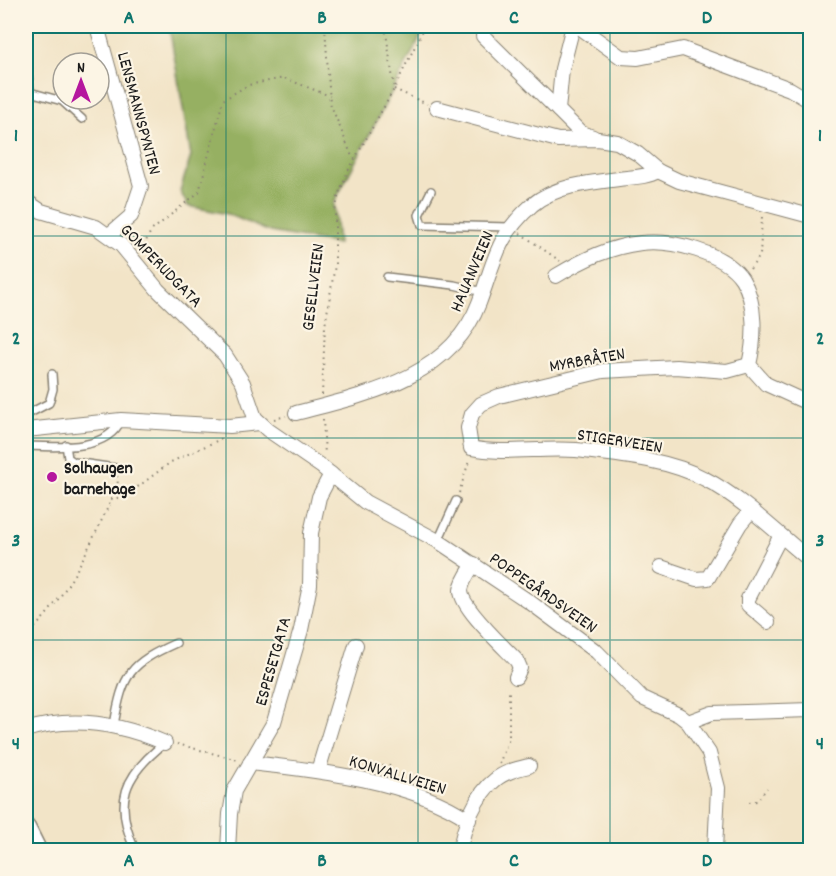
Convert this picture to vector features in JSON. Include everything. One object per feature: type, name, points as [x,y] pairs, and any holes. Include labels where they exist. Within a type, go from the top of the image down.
[{"type":"main road","points":[[26,828],[37,850]]},
{"type":"street","name":"LENSMANNSPYNTEN","points":[[97,26],[141,186],[131,216],[109,235]]},
{"type":"street","points":[[558,110],[562,69],[573,26]]},
{"type":"street","points":[[578,26],[621,57],[638,58],[682,49],[790,88],[810,101]]},
{"type":"street","points":[[483,36],[582,133],[598,139]]},
{"type":"street","points":[[436,108],[558,140],[598,139],[617,142],[638,154],[658,171],[679,180],[810,216]]},
{"type":"street","name":"HAUANVEIEN","points":[[296,413],[400,381],[428,366],[462,334],[483,292],[495,252],[511,226],[542,197],[559,190],[646,176],[658,171]]},
{"type":"street","name":"GOMPERUDGATA","points":[[26,201],[41,211],[81,221],[109,235],[121,244],[158,290],[225,356],[243,383],[259,423]]},
{"type":"street","points":[[556,276],[612,248],[642,242],[663,242],[698,250],[723,263],[741,278],[749,299],[754,332],[749,365],[760,379],[810,403]]},
{"type":"street","name":"MYRBRÅTEN","points":[[471,448],[468,428],[472,414],[481,404],[499,396],[603,371],[676,367],[727,371],[749,365]]},
{"type":"street","points":[[26,430],[121,420],[230,426],[259,423]]},
{"type":"street","name":"POPPEGÅRDSVEIEN","points":[[259,423],[327,470],[365,502],[438,541],[474,564],[580,638],[642,698],[680,715],[688,722],[709,753],[718,788],[715,850]]},
{"type":"street","name":"STIGERVEIEN","points":[[471,448],[483,451],[535,448],[577,450],[658,463],[706,479],[810,560]]},
{"type":"street","name":"ESPESETGATA","points":[[228,850],[234,791],[274,722],[301,630],[310,585],[311,533],[327,470]]},
{"type":"street","points":[[661,567],[696,579],[708,578],[750,512]]},
{"type":"street","points":[[768,622],[748,605],[748,599],[780,537]]},
{"type":"street","points":[[474,564],[462,585],[461,596],[469,609],[517,660],[520,668],[516,677]]},
{"type":"street","points":[[318,771],[356,645]]},
{"type":"street","points":[[688,722],[712,713],[810,710]]},
{"type":"street","points":[[26,730],[59,722],[114,725],[165,743]]},
{"type":"street","name":"KONVALLVEIEN","points":[[250,763],[318,771],[404,792],[437,803],[469,820]]},
{"type":"street","points":[[460,850],[469,820],[483,793],[496,778],[529,766]]},
{"type":"lane","points":[[26,59],[28,91],[62,101],[81,118]]},
{"type":"lane","points":[[431,191],[418,216],[418,222],[422,225],[511,226]]},
{"type":"lane","points":[[387,277],[432,282],[483,292]]},
{"type":"lane","points":[[26,415],[49,403],[53,389],[52,374]]},
{"type":"lane","points":[[26,446],[66,445],[111,436],[121,420]]},
{"type":"lane","points":[[66,445],[68,458],[74,462],[115,468]]},
{"type":"lane","points":[[438,541],[456,501]]},
{"type":"lane","points":[[114,725],[125,683],[136,664],[176,643]]},
{"type":"lane","points":[[135,850],[123,819],[124,796],[142,764],[165,743]]},
{"type":"path","points":[[325,26],[330,96],[353,161]]},
{"type":"path","points":[[385,26],[394,89],[436,108]]},
{"type":"path","name":"GESELLVEIEN","points":[[327,470],[323,406],[324,326],[337,246],[335,211],[339,193],[353,161],[394,89],[425,26]]},
{"type":"path","points":[[136,262],[151,231],[199,192],[223,100],[248,85],[284,78],[330,96]]},
{"type":"path","points":[[741,278],[760,256],[761,204]]},
{"type":"path","points":[[511,226],[570,268]]},
{"type":"path","points":[[259,423],[296,413]]},
{"type":"path","points":[[111,500],[128,495],[171,462],[220,441],[228,435],[230,426]]},
{"type":"path","points":[[456,501],[471,448]]},
{"type":"path","points":[[26,636],[40,622],[74,578],[118,483],[115,468]]},
{"type":"path","points":[[496,778],[508,740],[507,692],[516,677]]},
{"type":"path","points":[[165,743],[250,763]]},
{"type":"path","points":[[379,771],[383,766],[388,766],[390,761]]},
{"type":"path","points":[[749,802],[757,801],[767,788]]},
{"type":"green space","points":[[169,26],[426,26],[334,203],[338,244],[270,232],[228,214],[188,206],[180,191],[191,156]]},
{"type":"place","name":"Solhaugen barnehage","points":[[52,477]]}]
